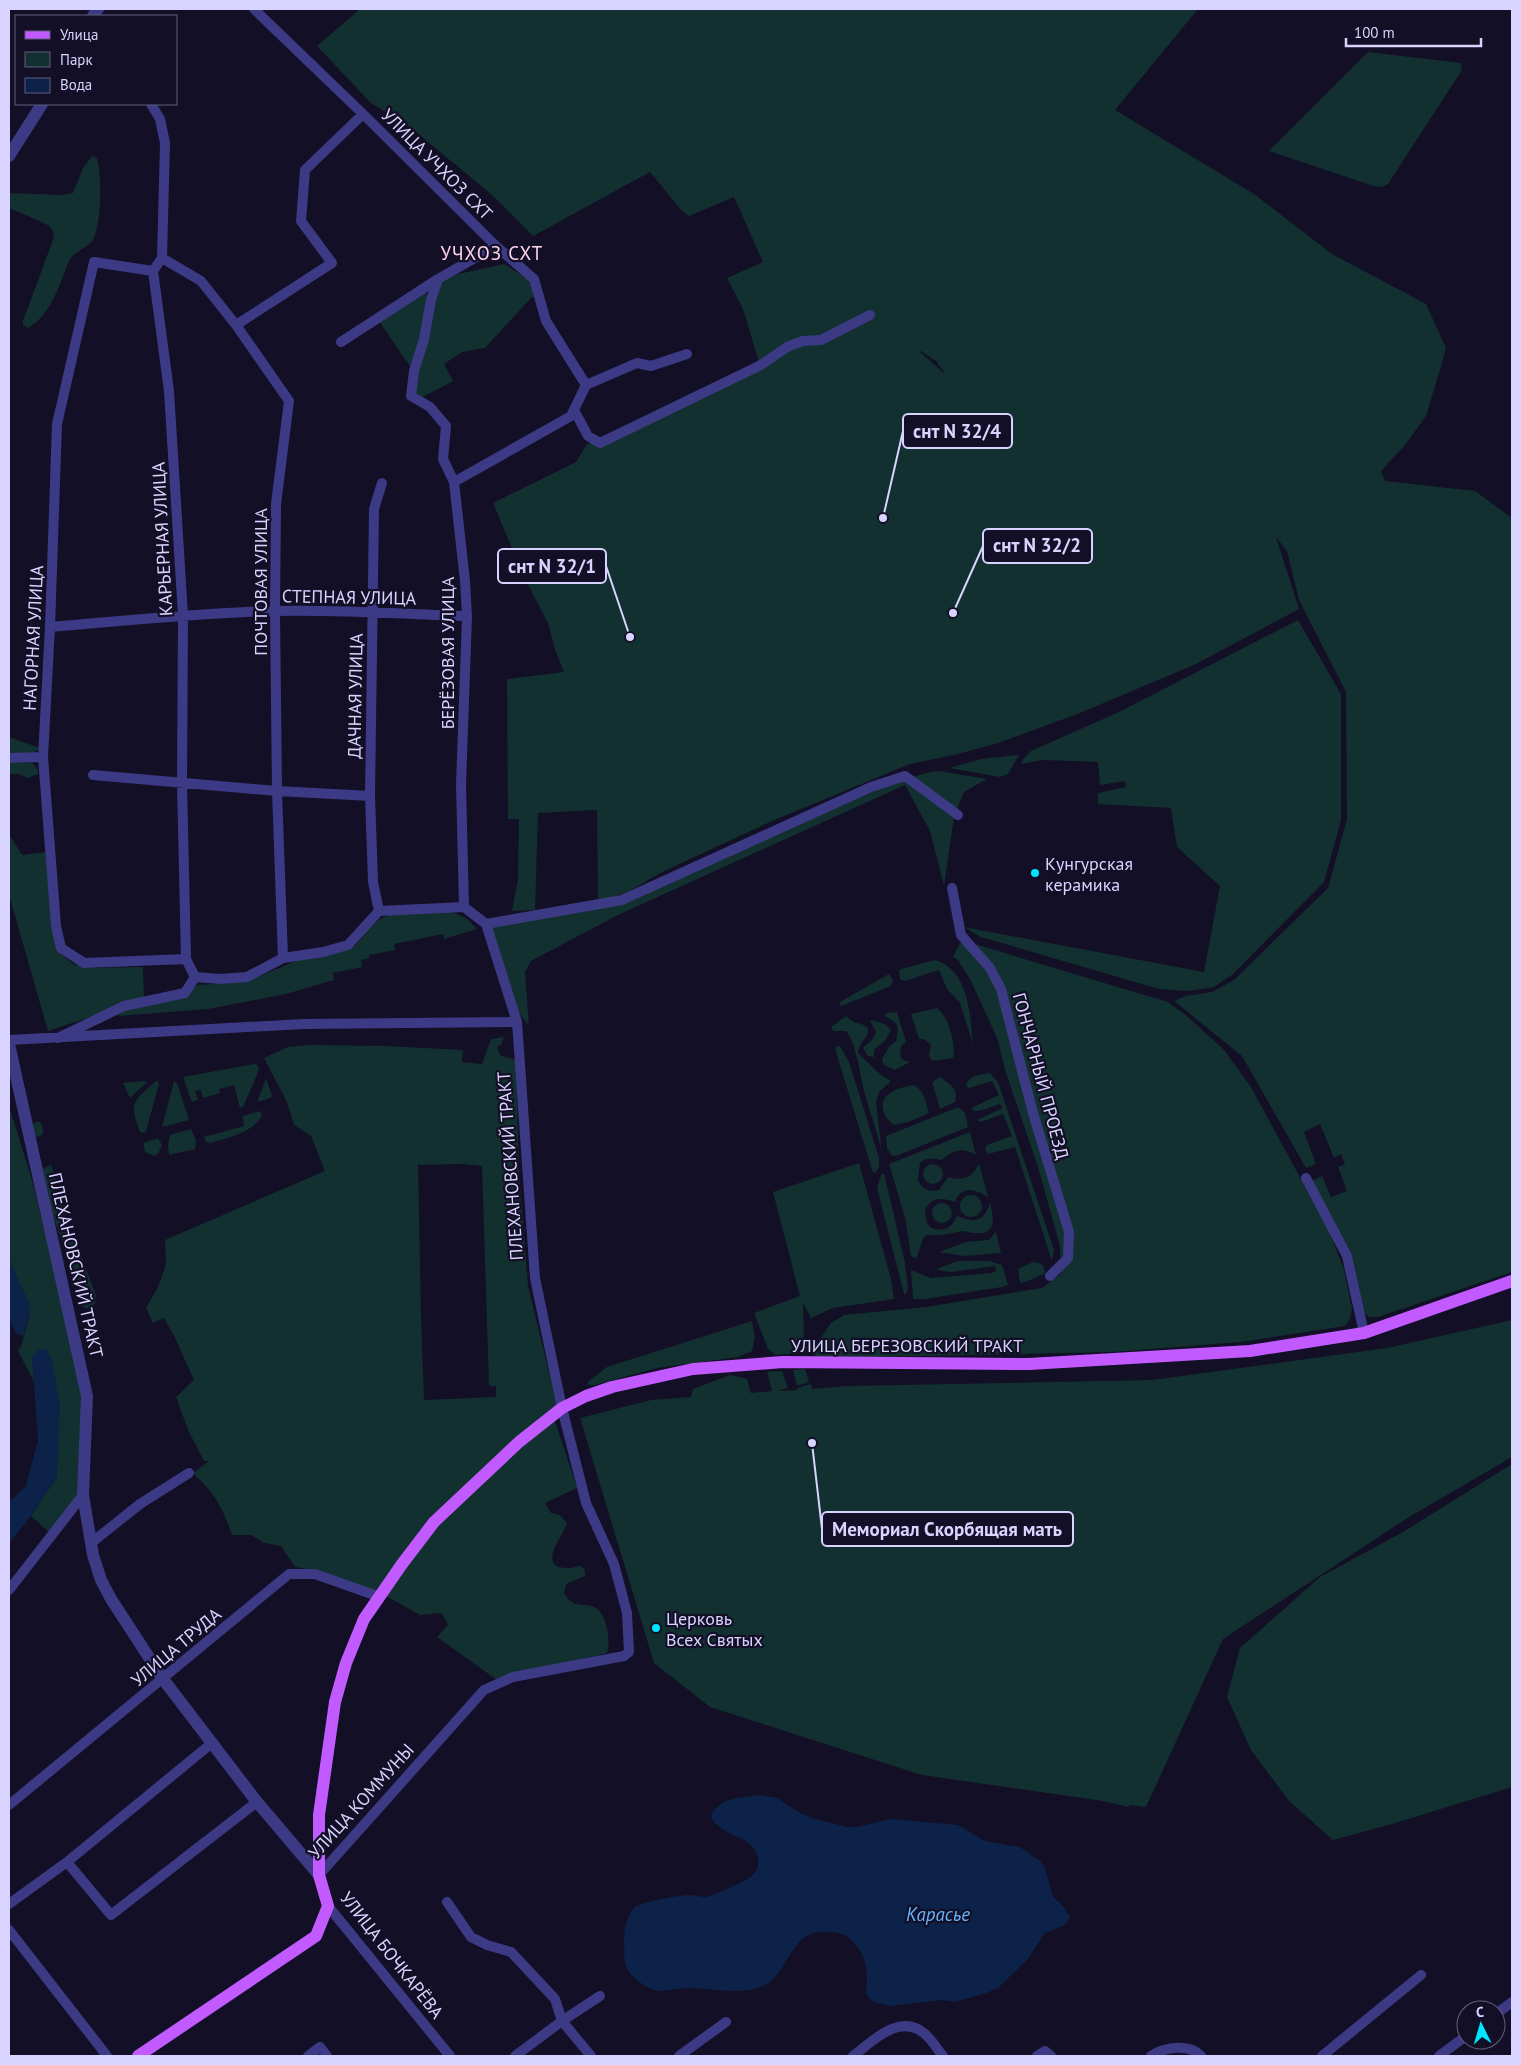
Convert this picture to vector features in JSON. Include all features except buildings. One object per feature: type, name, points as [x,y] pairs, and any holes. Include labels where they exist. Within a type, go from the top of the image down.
[{"type":"main road","name":"УЛИЦА БЕРЕЗОВСКИЙ ТРАКТ","points":[[380,1597],[434,1522],[519,1442],[562,1408],[586,1396],[612,1387],[693,1369],[783,1362],[1038,1363],[1250,1351],[1364,1333],[1512,1281]]},
{"type":"main road","name":"УЛИЦА КОММУНЫ","points":[[319,1875],[319,1816],[335,1702],[346,1663],[364,1618],[380,1597]]},
{"type":"main road","name":"УЛИЦА БОЧКАРЁВА","points":[[319,1875],[328,1906]]},
{"type":"main road","points":[[138,2056],[316,1936],[328,1906]]},
{"type":"street","name":"УЛИЦА УЧХОЗ СХТ","points":[[254,9],[496,246],[534,279],[546,321],[586,385]]},
{"type":"street","points":[[9,156],[41,105]]},
{"type":"street","points":[[152,105],[160,119],[165,143],[162,258],[153,271]]},
{"type":"street","points":[[236,325],[332,263],[301,221],[305,170],[363,114]]},
{"type":"street","points":[[341,342],[438,279],[496,246]]},
{"type":"street","name":"ПОЧТОВАЯ УЛИЦА","points":[[162,258],[201,281],[236,325],[289,401],[276,504],[277,792],[283,958]]},
{"type":"street","name":"НАГОРНАЯ УЛИЦА","points":[[153,271],[94,262],[57,424],[50,627],[43,757],[56,926],[61,948],[84,963],[186,959]]},
{"type":"street","name":"КАРЬЕРНАЯ УЛИЦА","points":[[153,271],[169,392],[183,616],[182,784],[186,959],[195,977]]},
{"type":"street","name":"БЕРЁЗОВАЯ УЛИЦА","points":[[438,279],[424,339],[414,371],[412,396],[430,407],[446,426],[443,460],[454,482],[465,581],[466,616],[461,785],[464,907]]},
{"type":"street","points":[[574,410],[588,436],[600,443],[761,365],[787,347],[803,341],[821,340],[870,315]]},
{"type":"street","points":[[454,482],[571,416],[586,385],[637,362],[650,366],[687,354]]},
{"type":"street","name":"ДАЧНАЯ УЛИЦА","points":[[379,911],[373,882],[370,796],[374,509],[382,483]]},
{"type":"street","name":"СТЕПНАЯ УЛИЦА","points":[[50,627],[183,616],[275,611],[372,612],[466,616]]},
{"type":"street","points":[[9,758],[43,757]]},
{"type":"street","points":[[93,775],[277,792],[370,796]]},
{"type":"street","points":[[58,1038],[124,1006],[185,993],[195,977],[220,979],[247,977],[283,958],[322,952],[348,945],[379,911],[464,907],[486,924],[622,900],[871,787],[904,776],[958,815]]},
{"type":"street","name":"ГОНЧАРНЫЙ ПРОЕЗД","points":[[952,888],[961,935],[990,968],[1001,989],[1033,1113],[1069,1232],[1068,1258],[1050,1276]]},
{"type":"street","name":"ПЛЕХАНОВСКИЙ ТРАКТ","points":[[486,924],[517,1022],[535,1278],[562,1408],[586,1503],[614,1564],[627,1613],[630,1652],[624,1656]]},
{"type":"street","points":[[9,1042],[304,1024],[517,1022]]},
{"type":"street","name":"ПЛЕХАНОВСКИЙ ТРАКТ","points":[[9,1042],[87,1396],[83,1495]]},
{"type":"street","points":[[1306,1178],[1347,1256],[1364,1333]]},
{"type":"street","points":[[91,1543],[140,1504],[189,1473]]},
{"type":"street","points":[[9,1590],[83,1495]]},
{"type":"street","name":"УЛИЦА БОЧКАРЁВА","points":[[83,1495],[92,1556],[111,1599],[163,1679],[257,1802],[319,1875]]},
{"type":"street","name":"УЛИЦА ТРУДА","points":[[9,1805],[289,1574],[315,1574],[380,1597]]},
{"type":"street","name":"УЛИЦА КОММУНЫ","points":[[319,1875],[484,1690],[513,1677],[624,1656]]},
{"type":"street","points":[[9,1904],[67,1862],[212,1743]]},
{"type":"street","points":[[67,1862],[111,1915],[257,1802]]},
{"type":"street","points":[[447,1902],[471,1937],[487,1945],[511,1952],[555,1999],[562,2021],[591,2056]]},
{"type":"street","name":"УЛИЦА БОЧКАРЁВА","points":[[328,1906],[450,2056]]},
{"type":"street","points":[[9,1930],[107,2056]]},
{"type":"street","points":[[1322,2056],[1421,1975]]},
{"type":"street","points":[[514,2056],[600,1996]]},
{"type":"street","points":[[679,2056],[726,2022]]},
{"type":"street","points":[[853,2056],[892,2028],[906,2026],[925,2034],[943,2056]]},
{"type":"street","points":[[1439,2056],[1456,2043]]},
{"type":"street","points":[[1151,2056],[1180,2047],[1197,2052],[1201,2056]]},
{"type":"street","points":[[308,2056],[320,2048],[327,2056]]},
{"type":"street","points":[[1037,2056],[1045,2051],[1051,2056]]},
{"type":"green space","points":[[360,9],[1198,9],[1115,110],[1254,194],[1332,254],[1426,304],[1446,348],[1426,416],[1405,445],[1381,471],[1385,481],[1475,491],[1512,518],[1512,1272],[1378,1317],[1369,1317],[1364,1312],[1352,1255],[1311,1181],[1322,1176],[1331,1197],[1347,1191],[1338,1167],[1345,1164],[1341,1154],[1334,1158],[1320,1124],[1304,1132],[1316,1164],[1306,1168],[1242,1056],[1174,1001],[1185,996],[1212,992],[1234,980],[1328,888],[1347,819],[1346,692],[1299,600],[1287,551],[1276,537],[1299,609],[1194,665],[1075,715],[998,743],[910,764],[772,821],[660,873],[626,893],[598,901],[597,810],[538,813],[535,910],[512,911],[518,879],[519,819],[508,819],[507,679],[564,672],[555,650],[548,623],[524,577],[493,503],[576,462],[587,444],[601,439],[759,362],[743,309],[727,278],[763,262],[734,197],[689,216],[682,211],[650,172],[533,236],[492,195],[410,127],[371,103],[317,46]],"holes":[[[919,350],[936,361],[946,375]]]},
{"type":"green space","points":[[1368,52],[1461,63],[1462,70],[1388,184],[1382,187],[1373,186],[1269,151]]},
{"type":"green space","points":[[92,156],[97,158],[99,166],[100,188],[98,224],[95,234],[89,244],[71,258],[49,307],[28,328],[23,325],[23,321],[54,237],[52,229],[46,224],[9,208],[9,193],[62,195],[73,193],[83,168]]},
{"type":"green space","points":[[504,264],[528,279],[536,296],[531,298],[485,348],[462,352],[444,364],[453,381],[421,398],[414,395],[416,372],[440,278]]},
{"type":"green space","points":[[425,290],[430,301],[411,368],[379,321]]},
{"type":"green space","points":[[1298,620],[1341,694],[1341,820],[1324,882],[1233,974],[1214,987],[1187,991],[1159,989],[981,937],[964,927],[1204,972],[1220,886],[1177,847],[1171,808],[1098,804],[1098,793],[1126,787],[1125,781],[1100,785],[1098,762],[1043,760],[1021,764],[1031,751],[1119,712]]},
{"type":"green space","points":[[9,737],[40,748],[34,753],[9,754]]},
{"type":"green space","points":[[1019,755],[1008,774],[1000,777],[949,768],[981,759]]},
{"type":"green space","points":[[9,763],[32,763],[38,770],[38,774],[28,778],[19,774],[9,774]]},
{"type":"green space","points":[[939,771],[987,779],[964,792],[956,811],[912,777]]},
{"type":"green space","points":[[905,779],[954,817],[944,886],[930,831],[905,785],[618,915],[531,961],[525,972],[529,1026],[517,1010],[491,927],[625,902],[874,790]]},
{"type":"green space","points":[[9,834],[22,855],[47,852],[61,954],[73,964],[86,968],[143,967],[144,999],[48,1031],[9,895]]},
{"type":"green space","points":[[450,911],[466,918],[477,929],[444,939],[443,934],[394,944],[395,950],[369,955],[369,958],[361,960],[362,967],[333,973],[334,980],[286,994],[208,1009],[118,1016],[122,1011],[186,995],[197,985],[232,983],[253,979],[298,960],[345,951],[356,945],[374,922],[391,914]]},
{"type":"green space","points":[[960,943],[978,945],[1168,1002],[1187,1016],[1224,1050],[1251,1087],[1329,1231],[1344,1269],[1352,1309],[1350,1319],[1345,1326],[1241,1342],[1112,1352],[820,1358],[814,1355],[817,1344],[831,1323],[844,1315],[926,1307],[1042,1288],[1061,1274],[1060,1246],[1038,1167],[1005,1070],[998,1040],[970,979],[958,960],[953,957]]},
{"type":"green space","points":[[935,960],[946,965],[955,973],[966,994],[973,1044],[960,1003],[947,989],[939,970],[905,981],[900,979],[899,971],[901,969]]},
{"type":"green space","points":[[889,974],[893,980],[891,986],[841,1006],[839,1004],[840,1002]]},
{"type":"green space","points":[[937,1008],[948,1024],[954,1052],[953,1058],[932,1061],[929,1055],[931,1045],[924,1039],[919,1039],[911,1014]]},
{"type":"green space","points":[[897,1012],[906,1042],[901,1046],[900,1056],[903,1060],[910,1062],[895,1070],[884,1065],[882,1059],[889,1047],[896,1041],[898,1029],[896,1023],[885,1016],[886,1013]]},
{"type":"green space","points":[[846,1016],[852,1021],[868,1028],[867,1035],[858,1053],[881,1075],[890,1080],[879,1092],[876,1102],[882,1153],[853,1044],[846,1031],[833,1031],[831,1027]]},
{"type":"green space","points":[[870,1021],[885,1024],[891,1030],[885,1041],[874,1050],[874,1057],[868,1056],[864,1050],[864,1047],[872,1040],[876,1032]]},
{"type":"green space","points":[[504,1037],[501,1045],[497,1047],[500,1055],[516,1060],[519,1173],[528,1286],[557,1405],[430,1518],[376,1591],[320,1571],[295,1567],[281,1546],[264,1543],[251,1535],[232,1535],[217,1501],[207,1487],[193,1473],[209,1461],[204,1461],[188,1430],[176,1397],[194,1380],[164,1318],[153,1323],[146,1308],[158,1287],[166,1264],[165,1240],[325,1171],[311,1136],[294,1125],[287,1102],[264,1058],[288,1047],[310,1045],[386,1046],[463,1050],[462,1062],[482,1064],[491,1039]],"holes":[[[463,1164],[482,1166],[489,1386],[496,1386],[496,1397],[424,1400],[418,1165]]]},
{"type":"green space","points":[[836,1046],[840,1046],[849,1062],[879,1158],[879,1167],[873,1173],[836,1052]]},
{"type":"green space","points":[[257,1065],[259,1070],[243,1107],[240,1108],[234,1085],[219,1089],[220,1093],[203,1098],[201,1090],[195,1091],[198,1100],[192,1102],[183,1077]]},
{"type":"green space","points":[[990,1073],[998,1082],[1054,1250],[1052,1261],[1015,1147],[988,1154],[985,1149],[987,1145],[1012,1136],[1003,1114],[981,1122],[977,1120],[1003,1108],[1000,1104],[983,1110],[974,1111],[971,1108],[999,1095],[992,1081],[969,1088],[966,1086],[967,1082],[972,1078]]},
{"type":"green space","points":[[940,1077],[953,1087],[956,1097],[955,1102],[940,1109],[932,1082]]},
{"type":"green space","points":[[266,1079],[272,1095],[271,1098],[257,1102]]},
{"type":"green space","points":[[156,1081],[159,1084],[146,1131],[143,1133],[140,1132],[136,1122],[134,1114],[135,1103]]},
{"type":"green space","points":[[174,1081],[177,1083],[189,1120],[162,1127]]},
{"type":"green space","points":[[147,1082],[130,1098],[123,1083]]},
{"type":"green space","points":[[913,1085],[922,1093],[929,1113],[908,1122],[894,1125],[884,1113],[883,1106],[886,1096],[896,1090]]},
{"type":"green space","points":[[9,1106],[32,1180],[83,1391],[79,1496],[50,1533],[31,1516],[57,1477],[32,1356],[34,1382],[18,1351],[30,1314],[9,1259]]},
{"type":"green space","points":[[960,1108],[965,1113],[968,1127],[892,1156],[887,1148],[886,1136]]},
{"type":"green space","points":[[260,1111],[262,1116],[252,1127],[211,1143],[206,1142],[204,1137],[244,1126],[243,1116]]},
{"type":"green space","points":[[38,1121],[42,1124],[43,1132],[41,1136],[37,1137],[33,1133],[33,1124]]},
{"type":"green space","points":[[191,1129],[196,1140],[195,1149],[169,1155],[170,1135]]},
{"type":"green space","points":[[970,1132],[976,1155],[958,1150],[950,1153],[942,1160],[927,1159],[920,1163],[918,1180],[927,1190],[939,1190],[948,1177],[958,1179],[967,1177],[974,1172],[979,1163],[988,1197],[969,1190],[961,1193],[955,1202],[942,1199],[935,1200],[925,1209],[927,1223],[931,1228],[940,1230],[950,1227],[957,1216],[969,1220],[978,1219],[985,1214],[990,1203],[992,1225],[987,1232],[981,1233],[962,1231],[926,1235],[917,1257],[914,1258],[911,1256],[905,1218],[889,1164]]},
{"type":"green space","points":[[158,1138],[162,1145],[158,1154],[154,1156],[145,1152],[143,1143]]},
{"type":"green space","points":[[859,1163],[891,1279],[894,1299],[833,1308],[811,1318],[803,1302],[804,1343],[799,1353],[776,1355],[768,1349],[754,1313],[800,1296],[773,1192]]},
{"type":"green space","points":[[933,1164],[940,1167],[943,1174],[940,1181],[933,1184],[926,1181],[923,1174],[926,1167]]},
{"type":"green space","points":[[50,1165],[65,1215],[96,1295],[95,1304],[89,1308],[84,1308],[52,1212],[43,1169]]},
{"type":"green space","points":[[884,1173],[905,1263],[908,1288],[906,1294],[904,1294],[877,1188],[881,1175]]},
{"type":"green space","points":[[971,1195],[981,1202],[982,1206],[975,1216],[971,1217],[961,1210],[960,1206],[967,1196]]},
{"type":"green space","points":[[942,1203],[949,1206],[952,1213],[949,1220],[942,1223],[935,1220],[932,1213],[935,1206]]},
{"type":"green space","points":[[996,1232],[1001,1253],[965,1256],[939,1252],[966,1242],[989,1240]]},
{"type":"green space","points":[[958,1261],[989,1261],[1002,1265],[1008,1285],[925,1299],[913,1299],[911,1270],[931,1278],[996,1271],[995,1266],[951,1272],[937,1270]]},
{"type":"green space","points":[[1033,1262],[1042,1264],[1045,1273],[1020,1283],[1018,1269]]},
{"type":"green space","points":[[1512,1320],[1512,1457],[1409,1517],[1223,1639],[1146,1807],[1129,1805],[1129,1807],[1097,1800],[922,1775],[710,1707],[654,1663],[580,1418],[651,1400],[691,1397],[693,1389],[730,1375],[747,1379],[751,1393],[772,1391],[767,1372],[782,1371],[788,1388],[777,1391],[797,1390],[797,1388],[811,1384],[812,1389],[846,1386],[1152,1380],[1387,1348]]},
{"type":"green space","points":[[752,1321],[755,1337],[752,1351],[738,1357],[657,1368],[595,1385],[588,1385],[588,1382],[607,1367]]},
{"type":"green space","points":[[805,1369],[809,1382],[797,1386],[793,1370]]},
{"type":"green space","points":[[555,1421],[577,1488],[545,1503],[551,1513],[560,1515],[567,1523],[552,1558],[559,1567],[581,1566],[585,1570],[585,1576],[566,1584],[564,1593],[575,1603],[596,1608],[600,1612],[607,1629],[609,1642],[607,1653],[497,1680],[437,1637],[448,1625],[442,1613],[420,1615],[386,1596],[435,1525],[487,1475]]},
{"type":"green space","points":[[1512,1464],[1512,1787],[1333,1840],[1289,1801],[1251,1750],[1227,1697],[1240,1648],[1320,1577],[1403,1532]]},
{"type":"water","points":[[9,1259],[29,1303],[30,1314],[23,1336],[16,1333],[9,1320]]},
{"type":"water","points":[[39,1349],[47,1349],[52,1361],[60,1405],[57,1477],[31,1516],[9,1543],[10,1501],[26,1486],[38,1440],[32,1356]]},
{"type":"water","name":"Карасье","points":[[760,1795],[777,1798],[802,1814],[815,1819],[847,1827],[856,1827],[892,1819],[958,1825],[985,1841],[1020,1847],[1040,1861],[1045,1868],[1053,1897],[1064,1907],[1070,1917],[1065,1925],[1045,1933],[1027,1960],[998,1988],[955,2002],[942,2000],[891,2006],[873,2002],[866,1994],[867,1971],[864,1958],[856,1945],[848,1937],[832,1932],[816,1933],[805,1937],[791,1953],[780,1972],[763,1986],[754,1989],[735,1991],[687,1988],[662,1991],[643,1985],[629,1972],[625,1960],[625,1932],[632,1911],[644,1903],[661,1899],[689,1895],[709,1896],[750,1878],[757,1869],[758,1858],[755,1850],[744,1840],[722,1829],[711,1817],[719,1805],[731,1799]]},
{"type":"place","name":"снт N 32/4","points":[[883,518]]},
{"type":"place","name":"снт N 32/2","points":[[953,613]]},
{"type":"place","name":"снт N 32/1","points":[[630,637]]},
{"type":"place","name":"Кунгурская керамика","points":[[1035,873]]},
{"type":"place","name":"Мемориал Скорбящая мать","points":[[812,1443]]},
{"type":"place","name":"Церковь Всех Святых","points":[[656,1628]]},
{"type":"district","name":"УЧХОЗ СХТ","points":[[492,253]]}]
